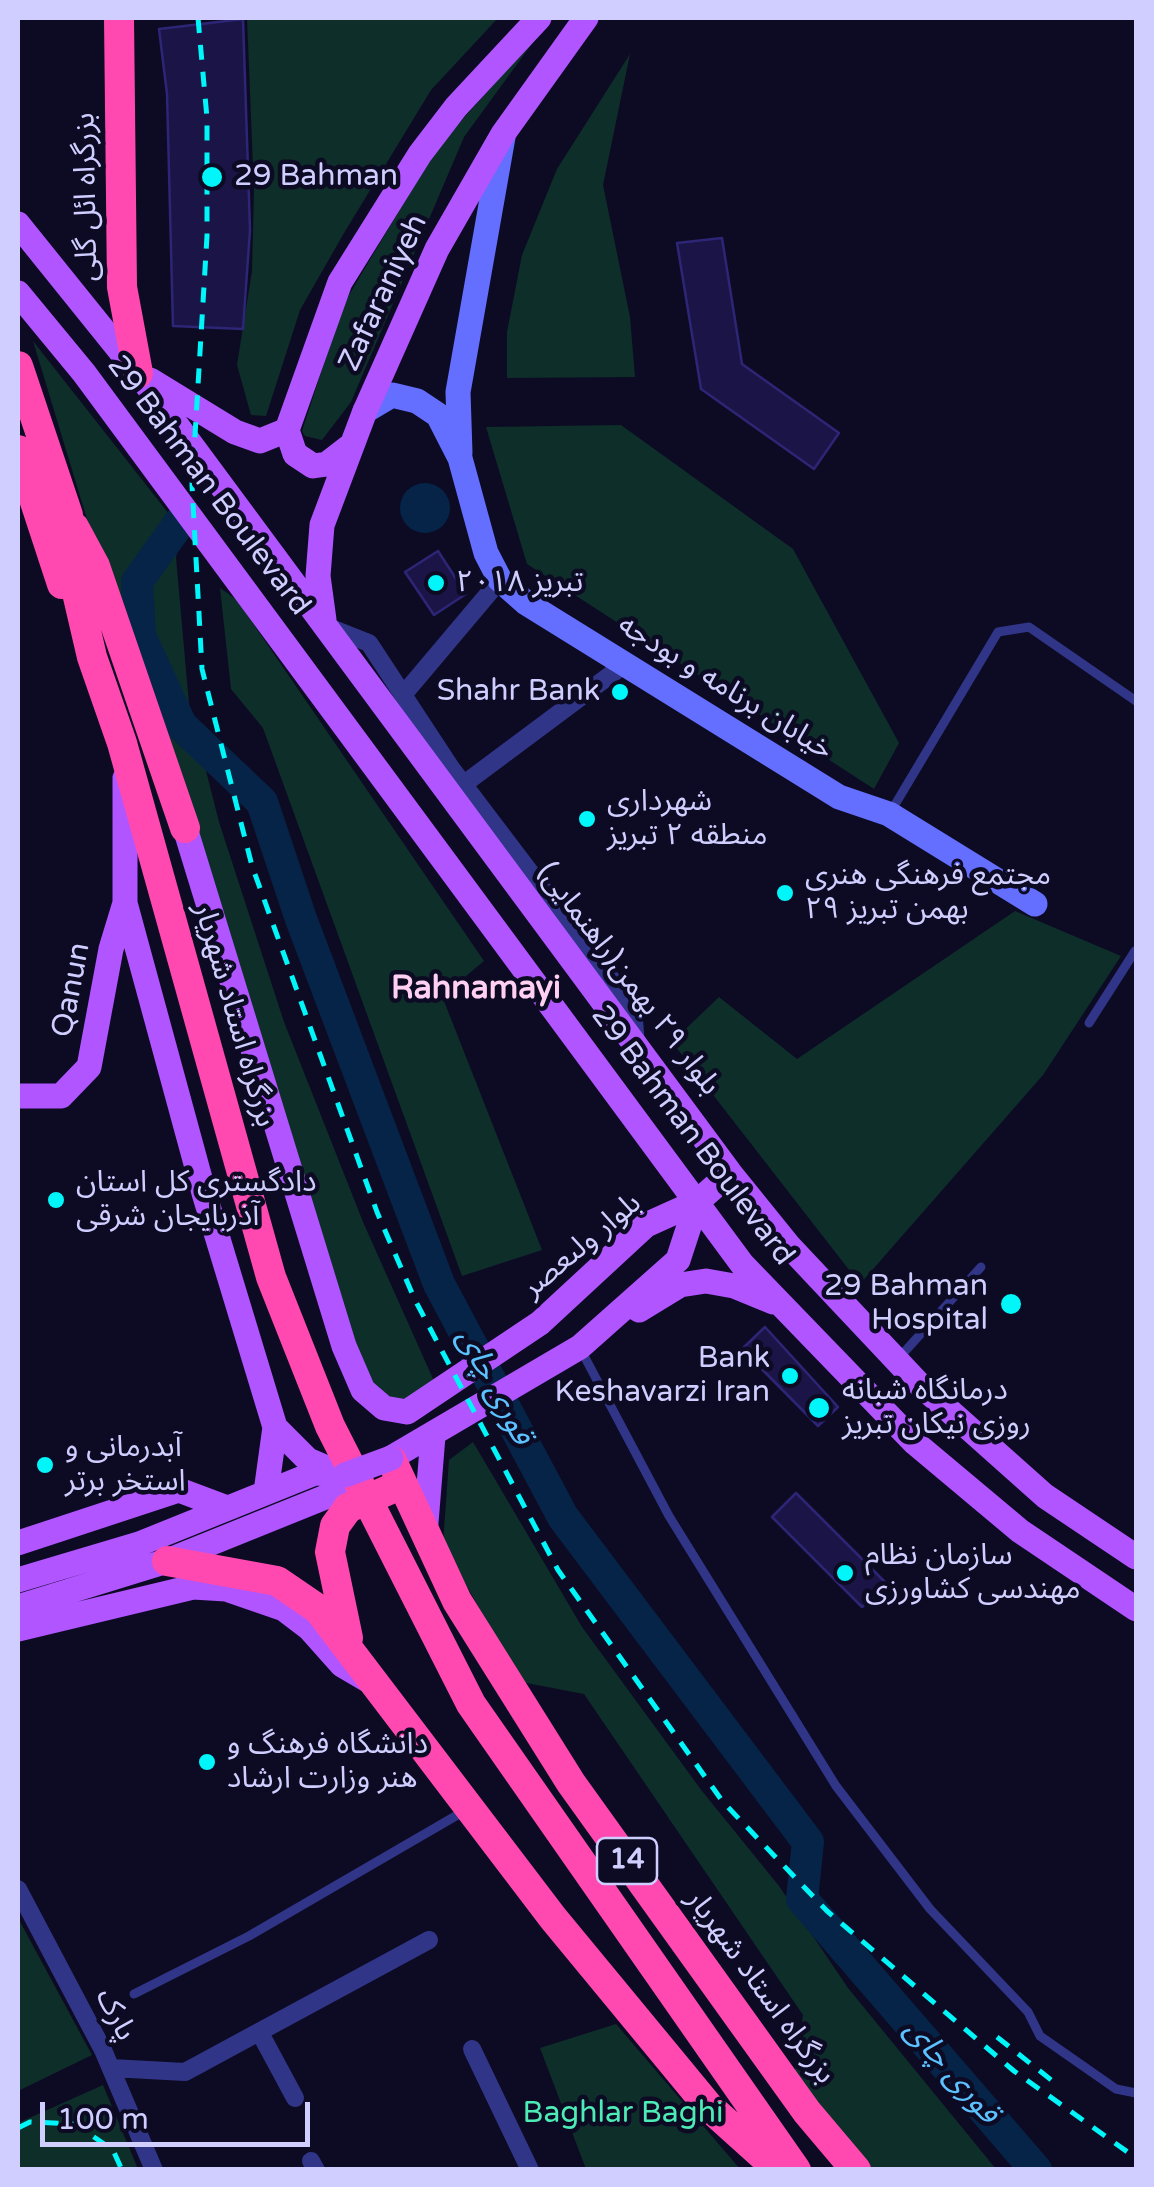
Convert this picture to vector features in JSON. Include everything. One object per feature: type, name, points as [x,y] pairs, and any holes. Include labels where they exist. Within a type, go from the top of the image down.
[{"type":"highway","name":"بزرگراه ائل گلی","points":[[119,18],[122,287],[138,373]]},
{"type":"highway","name":"بزرگراه استاد شهریار","points":[[18,366],[68,515],[95,566],[184,828]]},
{"type":"highway","points":[[18,450],[72,616],[92,657]]},
{"type":"highway","name":"بزرگراه استاد شهریار","points":[[68,515],[72,570],[92,657],[125,752],[271,1277],[330,1426],[471,1704],[796,2170]]},
{"type":"highway","name":"بزرگراه استاد شهریار","points":[[396,1471],[457,1601],[571,1782],[806,2112],[856,2170]]},
{"type":"highway","points":[[350,1648],[330,1552],[335,1526],[348,1508],[396,1471]]},
{"type":"highway","points":[[167,1561],[277,1582],[318,1609],[468,1809],[709,2107],[779,2170]]},
{"type":"main road","name":"Zafaraniyeh","points":[[287,430],[340,282],[420,154],[456,107],[539,18]]},
{"type":"main road","name":"Zafaraniyeh","points":[[324,625],[318,576],[322,525],[350,446],[438,249],[503,134],[586,18]]},
{"type":"main road","name":"بلوار ٢٩ بهمن(راهنمایی)","points":[[18,224],[138,373],[730,1173],[789,1246],[896,1361],[1046,1496],[1136,1558]]},
{"type":"main road","name":"29 Bahman Boulevard","points":[[18,293],[84,372],[742,1264],[915,1443],[1020,1530],[1136,1609]]},
{"type":"main road","points":[[138,373],[234,432],[260,441],[287,430],[295,454],[313,466],[328,464],[350,446]]},
{"type":"main road","points":[[125,752],[125,904],[204,1193],[275,1428],[266,1492]]},
{"type":"main road","name":"بلوار ولىعصر","points":[[184,828],[344,1346],[364,1390],[384,1408],[407,1412],[540,1323],[646,1226],[698,1202]]},
{"type":"main road","name":"Qanun","points":[[18,1096],[61,1096],[89,1067],[111,950],[125,904]]},
{"type":"main road","points":[[698,1202],[730,1173]]},
{"type":"main road","name":"بلوار ولىعصر","points":[[346,1474],[396,1471],[433,1436],[580,1348],[678,1260],[698,1202]]},
{"type":"main road","points":[[580,1348],[680,1285],[721,1283],[780,1304]]},
{"type":"main road","points":[[275,1428],[308,1460],[346,1474]]},
{"type":"main road","points":[[425,1535],[433,1436]]},
{"type":"main road","points":[[18,1580],[139,1544],[315,1473],[346,1474]]},
{"type":"main road","points":[[18,1607],[167,1561],[328,1496],[346,1474]]},
{"type":"main road","points":[[18,1544],[179,1490],[226,1508]]},
{"type":"main road","points":[[18,1629],[193,1588],[226,1590],[284,1609],[309,1628],[342,1665],[378,1686]]},
{"type":"street","name":"خیابان برنامه و بودجه","points":[[460,458],[458,392],[503,134]]},
{"type":"street","name":"خیابان برنامه و بودجه","points":[[366,410],[392,395],[417,400],[438,416],[460,458],[486,554],[500,580],[526,603],[840,797],[889,814],[1035,904]]},
{"type":"street","points":[[403,695],[500,580]]},
{"type":"street","points":[[324,625],[369,644],[464,784],[633,1008],[636,1045]]},
{"type":"street","points":[[464,784],[625,664]]},
{"type":"street","name":"پارک","points":[[18,1891],[111,2068],[154,2170]]},
{"type":"street","points":[[111,2068],[185,2072],[429,1940]]},
{"type":"street","points":[[260,2033],[294,2098]]},
{"type":"street","points":[[472,2049],[530,2170]]},
{"type":"lane","points":[[889,814],[998,632],[1029,627],[1136,700]]},
{"type":"lane","points":[[1089,1023],[1135,951]]},
{"type":"lane","points":[[896,1361],[981,1267]]},
{"type":"lane","points":[[580,1348],[669,1516],[848,1801],[930,1909],[1028,2012],[1040,2036],[1116,2089],[1136,2093]]},
{"type":"lane","points":[[134,1994],[249,1936],[468,1809]]},
{"type":"green space","points":[[247,18],[498,18],[431,90],[344,233],[300,310],[266,416],[251,415],[237,365],[252,271],[254,191]]},
{"type":"green space","points":[[539,34],[464,137],[351,402],[322,440],[305,436],[302,431],[343,305],[436,149]]},
{"type":"green space","points":[[630,54],[603,185],[630,317],[635,377],[507,378],[507,332],[522,255],[557,169]]},
{"type":"green space","points":[[33,341],[180,528],[176,558],[189,704],[219,822],[284,1022],[363,1222],[438,1390],[410,1403],[391,1400],[373,1387],[358,1358],[106,582]]},
{"type":"green space","points":[[621,425],[793,549],[899,743],[874,789],[527,564],[486,427]]},
{"type":"green space","points":[[220,588],[237,600],[484,961],[442,996],[542,1250],[462,1276],[263,728],[231,689]]},
{"type":"green space","points":[[1015,911],[1121,956],[1043,1075],[860,1284],[672,1042],[719,997],[797,1059]]},
{"type":"green space","points":[[473,1442],[582,1627],[702,1791],[779,1886],[848,1988],[996,2169],[871,2169],[794,2076],[803,2015],[584,1694],[521,1682],[443,1544],[449,1460]]},
{"type":"green space","points":[[18,1918],[92,2055],[18,2091]]},
{"type":"green space","name":"Baghlar Baghi","points":[[616,2024],[740,2169],[586,2169],[540,2048]]},
{"type":"green space","points":[[103,2085],[138,2169],[18,2169],[18,2123]]},
{"type":"water","points":[[425,483],[443,490],[450,508],[443,526],[425,533],[407,526],[400,508],[407,490]]},
{"type":"building","points":[[243,19],[250,230],[243,329],[173,326],[167,94],[159,29]]},
{"type":"building","points":[[722,238],[742,364],[839,433],[814,469],[701,389],[677,243]]},
{"type":"building","name":"تبریز ۲۰۱۸","points":[[438,551],[466,594],[434,615],[405,572]]},
{"type":"building","points":[[765,1327],[838,1407],[818,1426],[742,1349]]},
{"type":"building","points":[[796,1493],[886,1583],[862,1607],[772,1517]]},
{"type":"waterway","name":"قوری چای","points":[[180,522],[137,582],[140,636],[181,725],[262,802],[301,919],[439,1284],[563,1517],[808,1842],[802,1899],[1036,2170]]},
{"type":"railway","points":[[198,18],[207,118],[207,236],[192,485],[202,669],[252,866],[377,1212],[415,1300],[558,1570],[723,1802],[827,1911],[1014,2071],[1136,2158]]},
{"type":"railway","points":[[997,2037],[1055,2083]]},
{"type":"railway","points":[[18,2128],[30,2122],[75,2124],[113,2150],[122,2170]]},
{"type":"place","name":"29 Bahman","points":[[212,177]]},
{"type":"place","name":"تبریز ۲۰۱۸","points":[[436,583]]},
{"type":"place","name":"Shahr Bank","points":[[620,692]]},
{"type":"place","name":"شهرداری منطقه ۲ تبریز","points":[[587,819]]},
{"type":"place","name":"مجتمع فرهنگی هنری ۲۹ بهمن تبریز","points":[[785,893]]},
{"type":"place","name":"دادگستری کل استان آذربایجان شرقی","points":[[56,1200]]},
{"type":"place","name":"29 Bahman Hospital","points":[[1011,1304]]},
{"type":"place","name":"Bank Keshavarzi Iran","points":[[790,1376]]},
{"type":"place","name":"درمانگاه شبانه روزی نیکان تبریز","points":[[819,1408]]},
{"type":"place","name":"آبدرمانی و استخر برتر","points":[[45,1465]]},
{"type":"place","name":"سازمان نظام مهندسی کشاورزی","points":[[845,1573]]},
{"type":"place","name":"دانشگاه فرهنگ و هنر وزارت ارشاد","points":[[207,1762]]},
{"type":"district","name":"Rahnamayi","points":[[476,990]]}]
